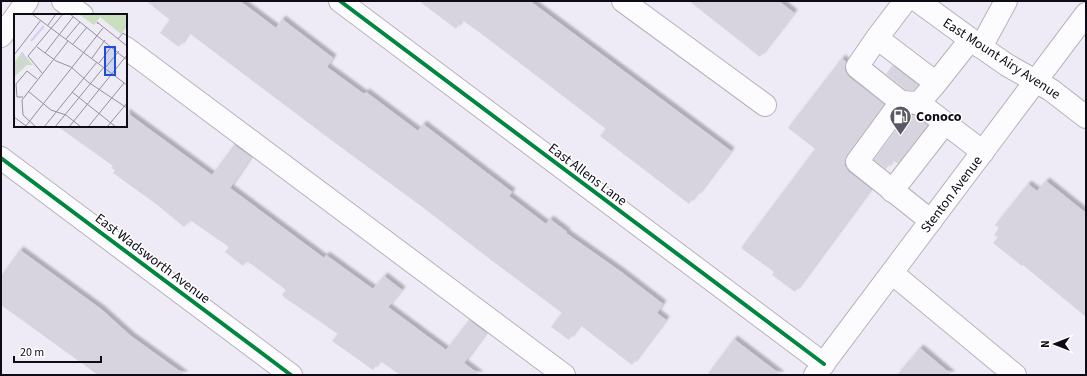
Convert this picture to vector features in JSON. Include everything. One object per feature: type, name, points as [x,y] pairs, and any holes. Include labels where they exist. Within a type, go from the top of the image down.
[{"type":"street","points":[[18,14],[28,1]]},
{"type":"street","points":[[63,1],[81,14]]},
{"type":"street","name":"East Allens Lane","points":[[340,1],[820,369]]},
{"type":"street","points":[[623,1],[765,105]]},
{"type":"street","points":[[905,1],[857,67],[945,123],[983,152]]},
{"type":"street","name":"East Mount Airy Avenue","points":[[918,1],[1007,65],[1036,80],[1070,103],[1086,117]]},
{"type":"street","points":[[931,222],[857,162],[910,102],[936,83],[976,43],[1006,1]]},
{"type":"street","name":"Stenton Avenue","points":[[820,369],[1086,14]]},
{"type":"street","points":[[1,36],[14,19]]},
{"type":"street","points":[[877,38],[936,83]]},
{"type":"street","points":[[127,49],[564,375]]},
{"type":"street","points":[[892,191],[945,123]]},
{"type":"street","name":"East Wadsworth Avenue","points":[[1,158],[291,375]]},
{"type":"street","points":[[892,273],[1015,375]]},
{"type":"building","points":[[146,1],[240,1],[276,28],[282,19],[333,58],[327,67],[364,94],[366,92],[418,131],[423,124],[512,192],[509,196],[546,224],[550,219],[567,232],[566,233],[620,271],[663,304],[657,313],[666,320],[632,365],[580,325],[569,340],[551,327],[562,313],[189,33],[179,47],[160,33],[170,20]]},
{"type":"building","points":[[419,1],[530,1],[731,151],[697,196],[696,195],[689,204],[600,136],[606,129],[483,35],[462,20],[456,29]]},
{"type":"building","points":[[689,1],[779,1],[794,13],[760,57]]},
{"type":"building","points":[[842,58],[846,62],[845,71],[849,77],[884,104],[847,155],[845,160],[845,166],[849,172],[871,189],[795,292],[772,275],[774,272],[741,248],[815,149],[788,128]]},
{"type":"building","points":[[893,66],[918,85],[914,90],[906,90],[886,74]]},
{"type":"building","points":[[127,113],[212,175],[234,145],[251,157],[230,188],[324,258],[326,255],[373,289],[384,276],[402,290],[388,307],[446,350],[469,320],[486,333],[464,363],[480,375],[400,375],[380,361],[373,370],[332,341],[338,334],[285,298],[282,295],[286,290],[247,261],[243,266],[225,252],[229,247],[190,220],[184,227],[156,204],[113,173],[115,170],[111,168],[113,166],[58,127],[127,127]]},
{"type":"building","points":[[907,115],[914,115],[927,125],[898,164],[893,160],[886,169],[874,160]]},
{"type":"building","points":[[1046,181],[1086,213],[1086,317],[1023,265],[1022,266],[993,243],[998,237],[994,235],[999,228],[995,225],[1028,184],[1037,191]]},
{"type":"building","points":[[20,250],[101,309],[131,336],[185,375],[98,375],[1,305],[1,276]]},
{"type":"building","points":[[734,339],[781,375],[707,375]]},
{"type":"building","points":[[920,348],[952,375],[897,375]]},
{"type":"cycle path","points":[[340,1],[824,364]]},
{"type":"cycle path","points":[[1,158],[291,375]]},
{"type":"place","name":"Conoco","points":[[901,136]]}]
